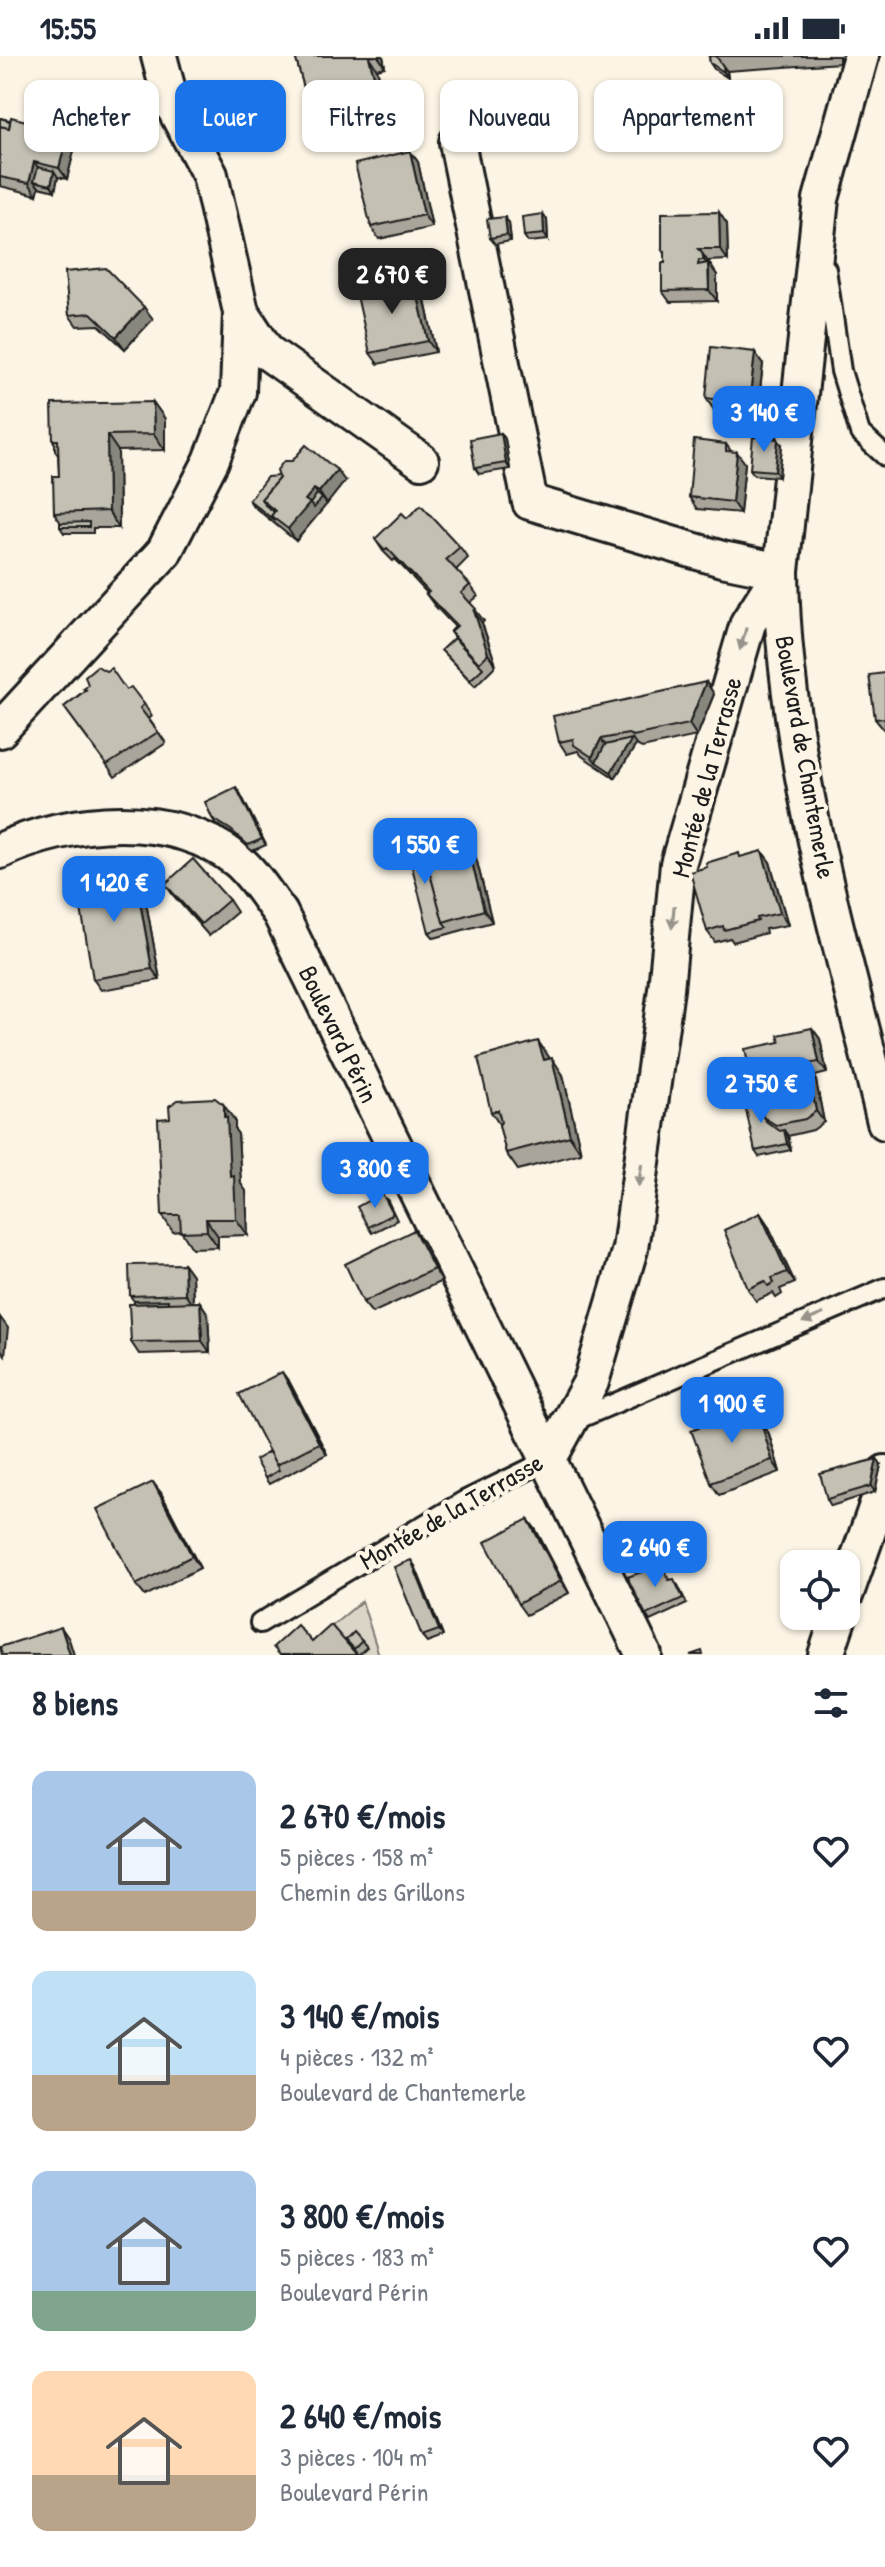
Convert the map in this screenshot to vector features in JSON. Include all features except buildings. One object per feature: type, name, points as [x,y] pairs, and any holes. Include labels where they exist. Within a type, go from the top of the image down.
[{"type":"street","points":[[0,730],[164,552],[211,461],[238,392],[241,312],[210,175],[171,102],[159,56]]},
{"type":"street","name":"Boulevard de Chantemerle","points":[[861,56],[821,199],[781,571],[782,616],[803,774],[885,1122]]},
{"type":"street","points":[[459,152],[530,502],[722,559],[781,571]]},
{"type":"street","points":[[241,312],[267,352],[421,461]]},
{"type":"street","name":"Montée de la Terrasse","points":[[548,1460],[591,1382],[630,1249],[666,989],[678,864],[748,623],[781,571]]},
{"type":"street","name":"Boulevard Périn","points":[[0,851],[26,838],[66,827],[132,823],[197,837],[238,861],[280,913],[644,1655]]},
{"type":"street","points":[[860,1553],[885,1473]]},
{"type":"street","points":[[826,1655],[834,1630]]},
{"type":"lane","points":[[820,218],[832,325],[841,371],[860,433],[885,456]]},
{"type":"lane","points":[[566,1424],[885,1288]]},
{"type":"lane","name":"Montée de la Terrasse","points":[[260,1623],[464,1501],[548,1460]]},
{"type":"shaded area","points":[[362,1601],[379,1655],[297,1655]]}]
